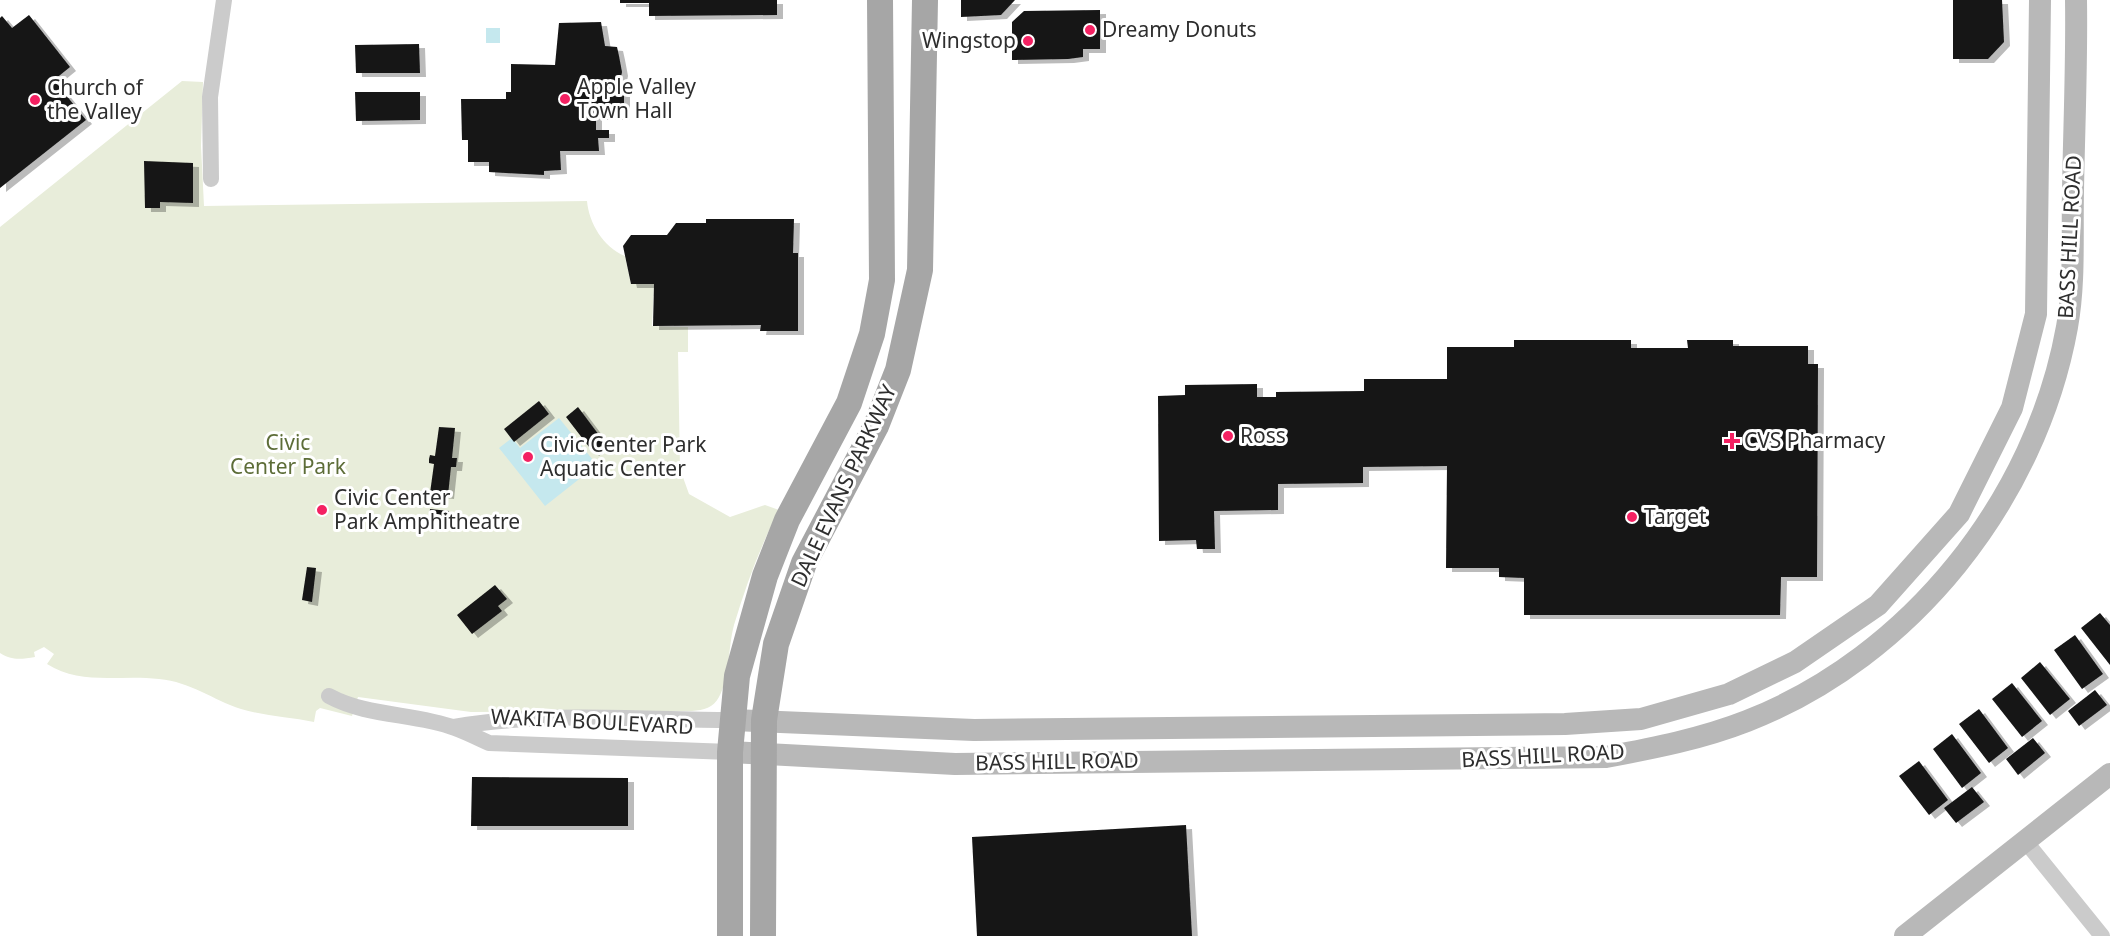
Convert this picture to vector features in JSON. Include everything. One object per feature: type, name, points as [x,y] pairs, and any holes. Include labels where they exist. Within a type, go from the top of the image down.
[{"type":"main road","name":"DALE EVANS PARKWAY","points":[[730,936],[730,752],[737,676],[765,576],[788,520],[849,403],[872,334],[882,280],[880,0]]},
{"type":"main road","name":"DALE EVANS PARKWAY","points":[[763,936],[764,720],[776,644],[804,563],[876,426],[898,370],[920,270],[925,0]]},
{"type":"main road","name":"BASS HILL ROAD","points":[[732,720],[975,730],[1565,724],[1641,719],[1729,694],[1795,662],[1878,605],[1959,514],[2012,408],[2036,314],[2040,0]]},
{"type":"main road","name":"BASS HILL ROAD","points":[[730,752],[955,764],[1606,757],[1696,740],[1749,721],[1796,699],[1833,676],[1894,631],[1963,559],[2006,493],[2039,428],[2067,327],[2069,304],[2076,0]]},
{"type":"main road","points":[[1905,936],[2110,774]]},
{"type":"street","points":[[210,179],[210,97],[224,0]]},
{"type":"street","name":"WAKITA BOULEVARD","points":[[329,696],[343,704],[454,727],[489,743],[730,752]]},
{"type":"street","name":"WAKITA BOULEVARD","points":[[454,727],[497,720],[562,716],[732,720]]},
{"type":"street","points":[[2026,842],[2102,936]]},
{"type":"green space","name":"Civic Center Park","points":[[182,81],[203,82],[201,146],[204,206],[587,201],[598,233],[610,247],[625,256],[631,284],[654,284],[652,326],[688,327],[688,352],[678,352],[680,469],[689,494],[730,517],[765,505],[779,510],[743,595],[732,634],[723,689],[714,704],[692,711],[471,712],[358,697],[352,716],[320,708],[316,711],[314,722],[241,709],[192,687],[171,681],[74,675],[47,664],[54,654],[44,647],[34,652],[35,657],[30,658],[13,658],[0,653],[0,227]]},
{"type":"water","points":[[486,28],[500,28],[500,43],[486,43]]},
{"type":"water","points":[[559,418],[597,465],[545,506],[499,448],[512,438],[520,448]]},
{"type":"building","points":[[620,0],[777,0],[777,15],[649,16],[649,3],[620,3]]},
{"type":"building","points":[[961,0],[1015,0],[1001,15],[961,17]]},
{"type":"building","points":[[1953,0],[2002,0],[2004,42],[1988,59],[1953,59]]},
{"type":"building","points":[[1100,10],[1100,49],[1083,49],[1083,57],[1068,59],[1012,60],[1012,22],[1024,11]]},
{"type":"building","name":"Church of the Valley","points":[[29,15],[70,67],[54,80],[86,120],[0,188],[0,18],[2,16],[12,28]]},
{"type":"building","name":"Apple Valley Town Hall","points":[[601,22],[605,46],[617,47],[622,72],[618,92],[624,92],[624,116],[596,116],[596,130],[609,130],[609,138],[598,138],[599,151],[560,151],[561,170],[544,171],[544,175],[489,172],[489,162],[468,162],[468,140],[462,140],[461,99],[506,99],[506,92],[511,92],[511,64],[555,65],[559,23]]},
{"type":"building","points":[[419,44],[420,73],[356,73],[355,45]]},
{"type":"building","points":[[355,92],[420,92],[420,120],[356,121]]},
{"type":"building","points":[[144,161],[193,163],[193,203],[160,202],[160,208],[145,208]]},
{"type":"building","points":[[706,219],[794,219],[793,253],[798,253],[798,331],[760,331],[761,325],[653,326],[654,284],[631,284],[623,246],[631,235],[667,235],[676,223],[706,223]]},
{"type":"building","name":"Target","points":[[1514,340],[1631,340],[1631,348],[1688,348],[1687,340],[1733,340],[1733,346],[1808,346],[1808,364],[1818,364],[1817,577],[1781,577],[1780,615],[1524,615],[1524,578],[1499,577],[1499,568],[1446,568],[1447,466],[1363,467],[1363,483],[1278,484],[1278,510],[1214,511],[1215,549],[1197,549],[1196,540],[1159,541],[1158,396],[1185,395],[1185,385],[1257,384],[1257,397],[1276,397],[1276,392],[1364,391],[1364,379],[1447,379],[1447,347],[1514,347]]},
{"type":"building","points":[[539,401],[549,414],[514,442],[504,429]]},
{"type":"building","points":[[578,407],[605,443],[593,452],[566,417]]},
{"type":"building","points":[[439,427],[455,428],[452,458],[457,458],[456,467],[451,467],[448,495],[430,493],[434,464],[429,463],[429,459],[430,455],[435,456]]},
{"type":"building","points":[[430,509],[449,511],[448,522],[429,520]]},
{"type":"building","points":[[307,567],[316,568],[312,602],[302,600]]},
{"type":"building","points":[[495,585],[507,599],[498,606],[502,611],[472,634],[457,615]]},
{"type":"building","points":[[2100,613],[2110,625],[2110,665],[2081,628]]},
{"type":"building","points":[[2075,635],[2103,674],[2082,689],[2054,650]]},
{"type":"building","points":[[2040,662],[2070,699],[2050,715],[2021,678]]},
{"type":"building","points":[[2012,683],[2042,721],[2022,737],[1992,699]]},
{"type":"building","points":[[2095,690],[2107,705],[2079,726],[2068,711]]},
{"type":"building","points":[[1979,709],[2008,748],[1989,763],[1959,724]]},
{"type":"building","points":[[1952,734],[1981,773],[1962,788],[1933,749]]},
{"type":"building","points":[[2033,738],[2045,753],[2018,775],[2006,759]]},
{"type":"building","points":[[1919,761],[1948,800],[1929,815],[1899,776]]},
{"type":"building","points":[[472,777],[628,778],[628,826],[471,826]]},
{"type":"building","points":[[1972,787],[1984,802],[1956,823],[1944,808]]},
{"type":"building","points":[[1186,825],[1192,936],[977,936],[972,837]]},
{"type":"place","name":"Dreamy Donuts","points":[[1090,30]]},
{"type":"place","name":"Wingstop","points":[[1028,41]]},
{"type":"place","name":"Apple Valley Town Hall","points":[[565,99]]},
{"type":"place","name":"Church of the Valley","points":[[35,100]]},
{"type":"place","name":"Ross","points":[[1228,436]]},
{"type":"place","name":"CVS Pharmacy","points":[[1732,441]]},
{"type":"place","name":"Civic Center Park Aquatic Center","points":[[528,457]]},
{"type":"place","name":"Civic Center Park Amphitheatre","points":[[322,510]]},
{"type":"place","name":"Target","points":[[1632,517]]}]
